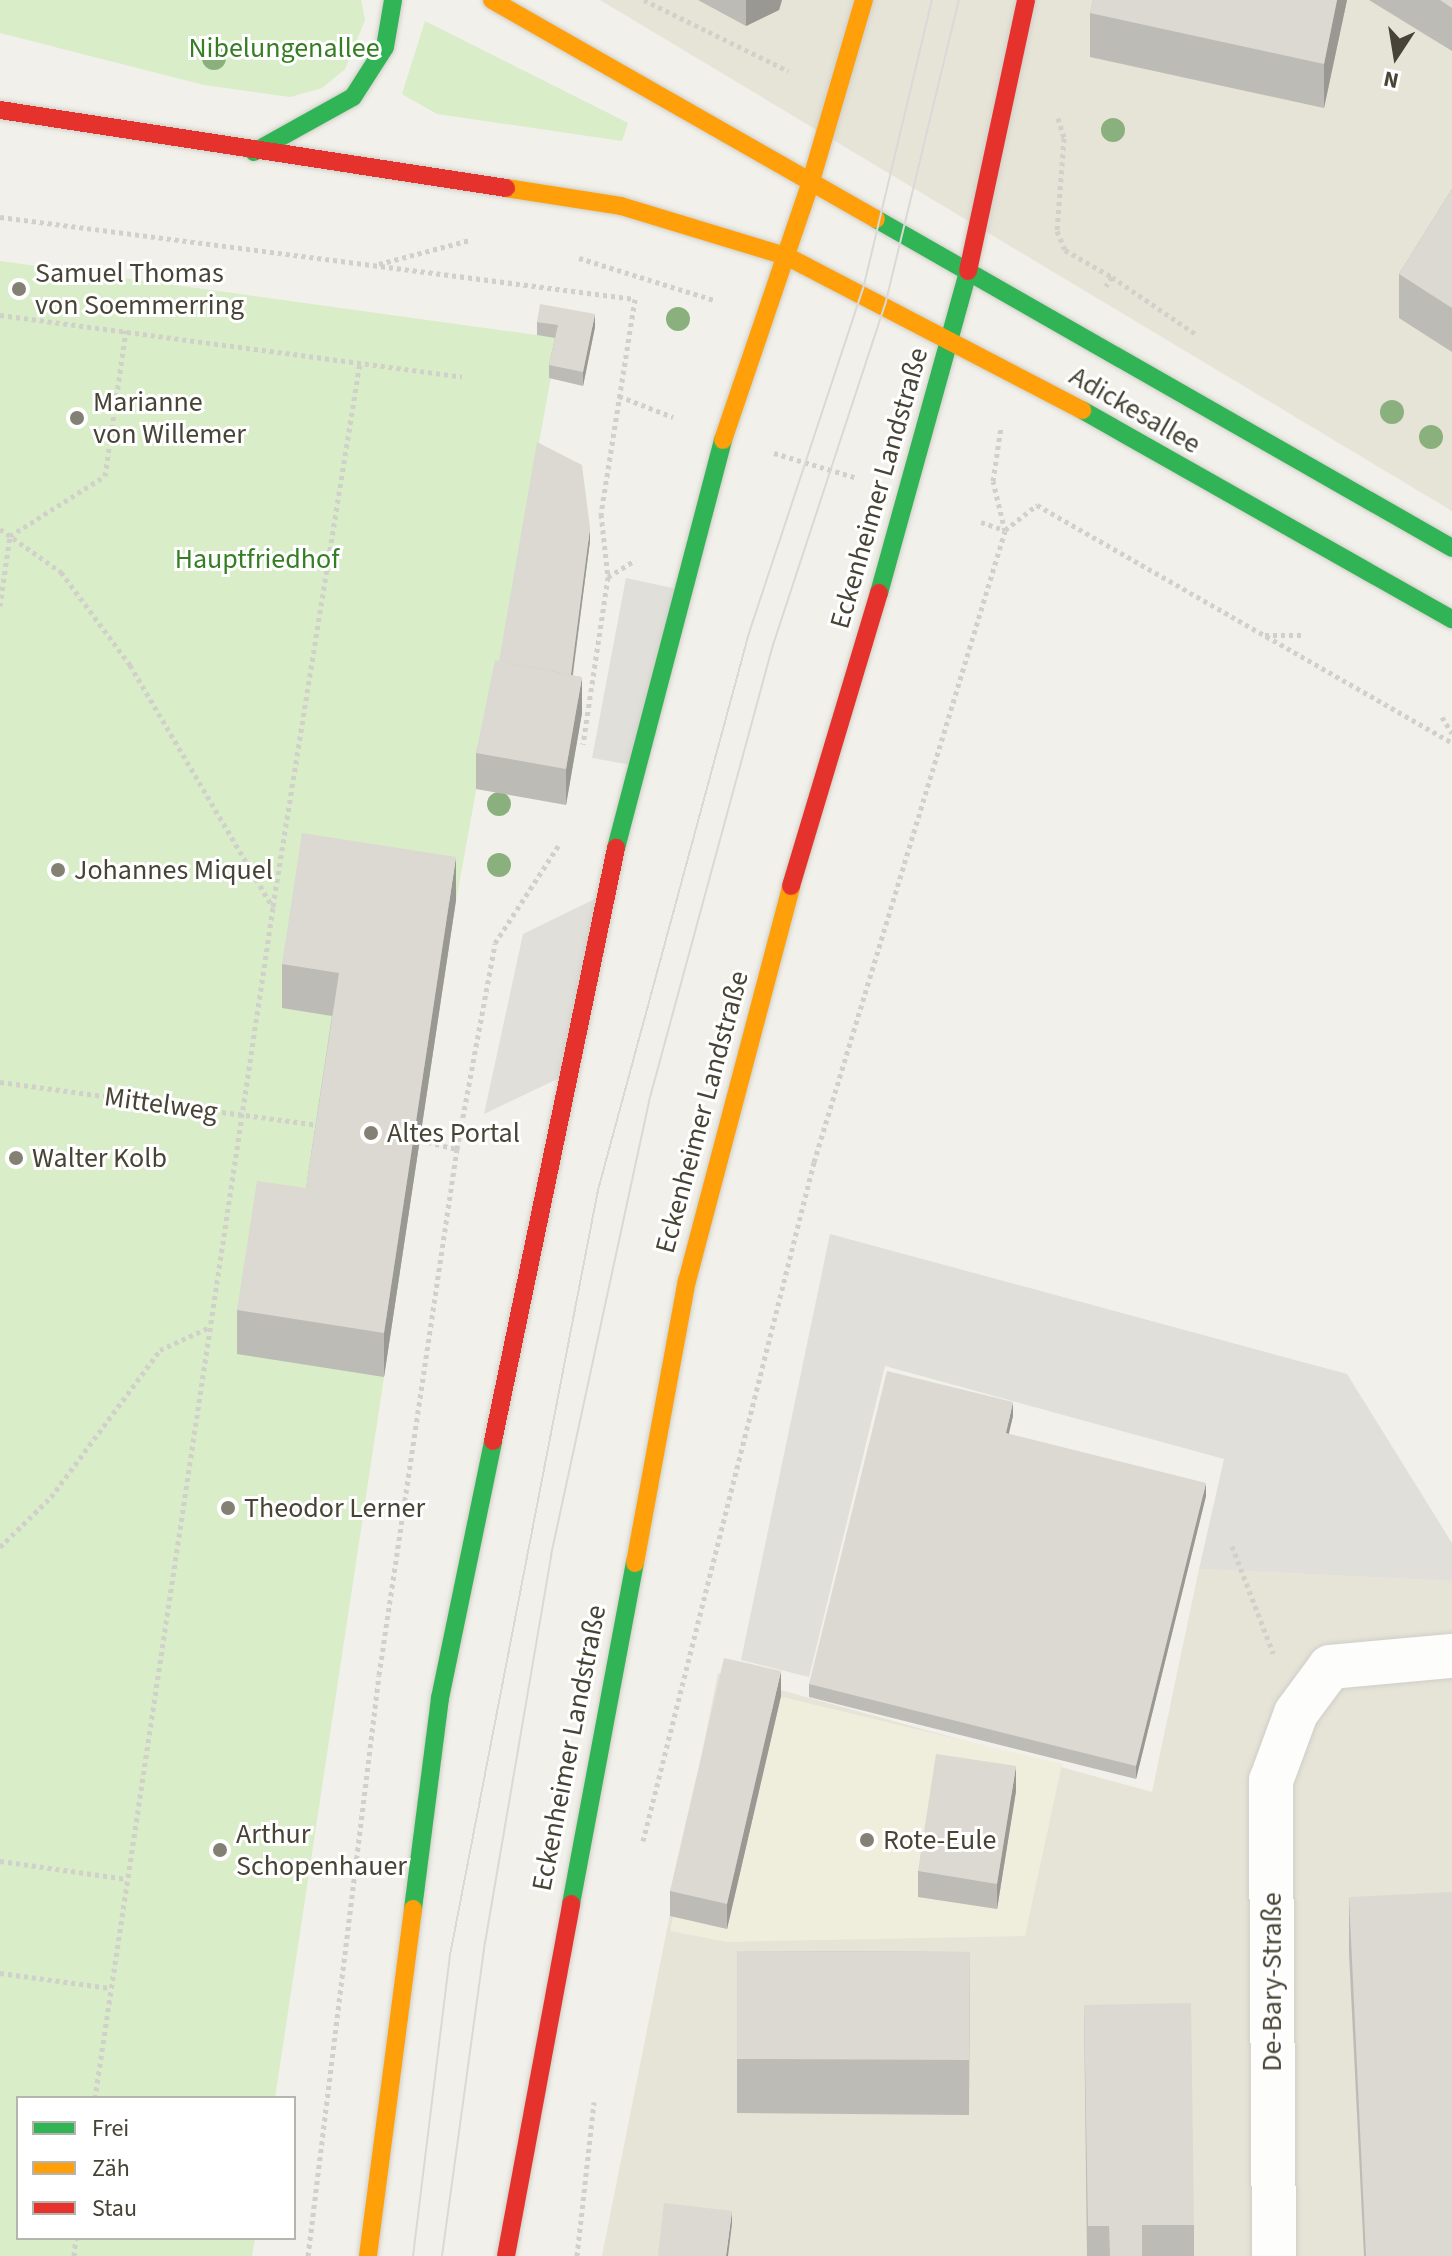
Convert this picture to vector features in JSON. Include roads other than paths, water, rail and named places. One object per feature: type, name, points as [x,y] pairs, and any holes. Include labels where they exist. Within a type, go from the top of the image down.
[{"type":"main road","points":[[254,152],[353,97],[385,47],[393,0]]},
{"type":"main road","points":[[492,0],[811,181]]},
{"type":"main road","points":[[368,2256],[440,1698],[603,908],[704,506],[811,181],[864,0]]},
{"type":"main road","name":"Eckenheimer Landstraße","points":[[506,2256],[687,1281],[817,788],[952,337],[1026,0]]},
{"type":"main road","points":[[0,110],[254,152],[621,206],[786,256]]},
{"type":"main road","name":"Adickesallee","points":[[811,181],[1452,548]]},
{"type":"main road","name":"Adickesallee","points":[[786,256],[952,337],[1452,619]]},
{"type":"street","name":"De-Bary-Straße","points":[[1274,2256],[1271,1781],[1296,1713],[1330,1667],[1452,1656]]},
{"type":"tram line","points":[[413,2256],[450,1955],[598,1190],[749,633],[863,289],[932,0]]},
{"type":"tram line","points":[[442,2256],[485,1943],[551,1555],[649,1101],[774,642],[886,301],[959,0]]},
{"type":"place","name":"Samuel Thomas von Soemmerring","points":[[19,289]]},
{"type":"place","name":"Marianne von Willemer","points":[[77,418]]},
{"type":"place","name":"Johannes Miquel","points":[[58,870]]},
{"type":"place","name":"Altes Portal","points":[[371,1133]]},
{"type":"place","name":"Walter Kolb","points":[[16,1158]]},
{"type":"place","name":"Theodor Lerner","points":[[228,1508]]},
{"type":"place","name":"Rote-Eule","points":[[867,1840]]},
{"type":"place","name":"Arthur Schopenhauer","points":[[220,1850]]},
{"type":"park label","name":"Nibelungenallee","points":[[284,48]]},
{"type":"park label","name":"Hauptfriedhof","points":[[257,559]]}]
